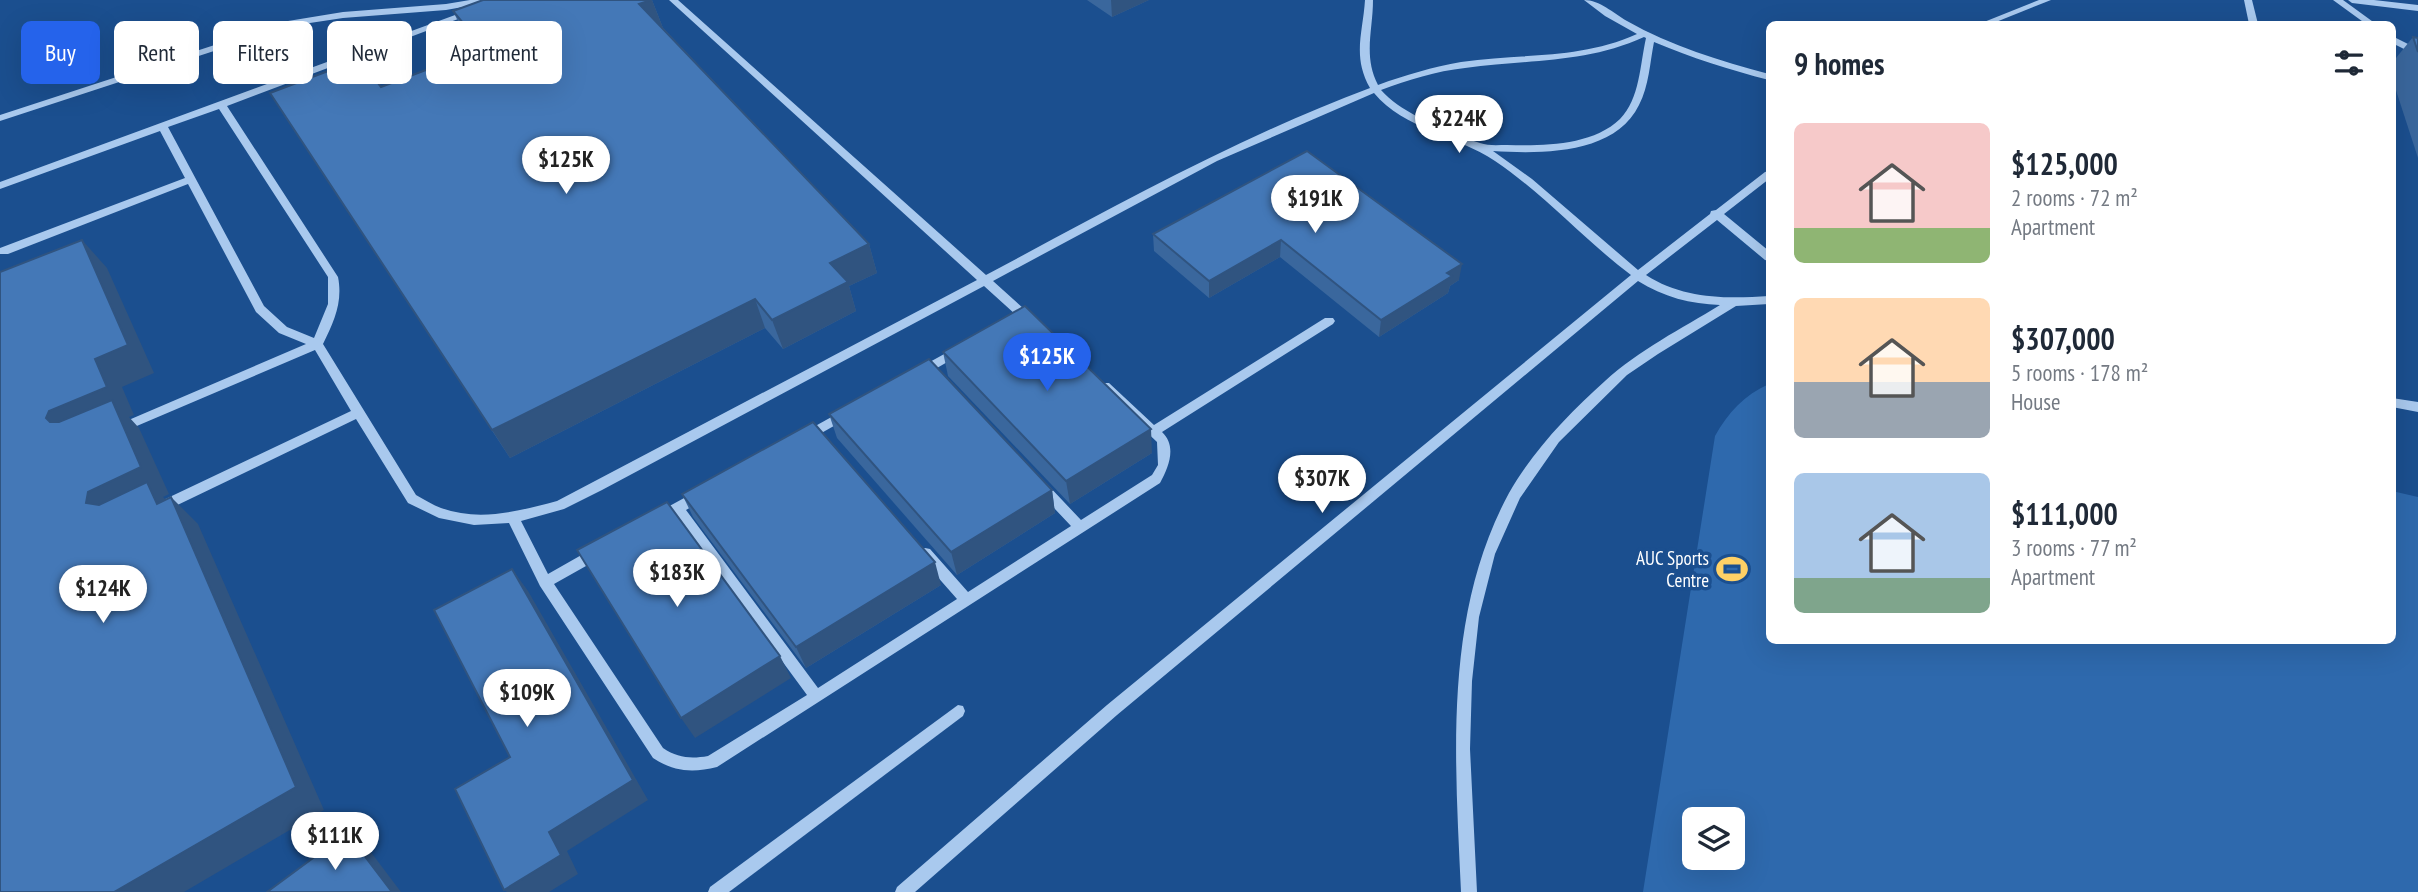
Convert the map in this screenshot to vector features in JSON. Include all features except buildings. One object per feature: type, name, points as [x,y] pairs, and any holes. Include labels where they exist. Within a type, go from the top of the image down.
[{"type":"street","points":[[0,118],[288,24],[342,15],[446,8],[485,0]]},
{"type":"street","points":[[0,186],[503,0]]},
{"type":"street","points":[[673,0],[982,279],[1017,318],[1043,332]]},
{"type":"street","points":[[1369,0],[1361,53],[1365,72],[1376,90],[1404,113],[1479,146],[1530,182],[1637,276],[1666,291],[1734,302],[1766,300]]},
{"type":"street","points":[[1588,0],[1647,36],[1689,54],[1766,76]]},
{"type":"street","points":[[1992,21],[2047,0]]},
{"type":"street","points":[[2248,0],[2253,21]]},
{"type":"street","points":[[2337,0],[2367,21]]},
{"type":"street","points":[[2352,0],[2418,8]]},
{"type":"street","points":[[163,127],[260,309],[283,330],[317,344],[412,499],[439,513],[474,520],[513,518],[560,505],[598,486],[982,279],[1213,159],[1407,78],[1468,63],[1585,55],[1647,36]]},
{"type":"street","points":[[1479,146],[1547,149],[1584,142],[1605,132],[1627,117],[1634,106],[1647,36]]},
{"type":"street","points":[[2396,41],[2418,53]]},
{"type":"street","points":[[108,433],[317,344],[334,307],[337,291],[333,277],[222,105]]},
{"type":"street","points":[[903,892],[1112,710],[1637,276],[1766,176]]},
{"type":"street","points":[[4,251],[191,179]]},
{"type":"street","points":[[1715,214],[1766,255]]},
{"type":"street","points":[[1469,892],[1461,718],[1465,654],[1479,581],[1498,530],[1526,474],[1567,422],[1611,382],[1734,302]]},
{"type":"street","points":[[1155,429],[1329,321]]},
{"type":"street","points":[[907,380],[934,372],[964,348]]},
{"type":"street","points":[[513,518],[545,582],[658,753],[674,764],[694,766],[717,760],[1156,479],[1164,465],[1166,451],[1155,429],[1094,376]]},
{"type":"street","points":[[2396,403],[2418,407]]},
{"type":"street","points":[[795,442],[823,434],[852,411]]},
{"type":"street","points":[[148,513],[358,413]]},
{"type":"street","points":[[1033,477],[1080,527]]},
{"type":"street","points":[[641,528],[712,489]]},
{"type":"street","points":[[677,508],[816,696]]},
{"type":"street","points":[[914,540],[966,600]]},
{"type":"street","points":[[545,582],[605,548]]},
{"type":"street","points":[[716,892],[958,711]]},
{"type":"shaded area","name":"AUC Sports Centre","points":[[1766,386],[1766,644],[2396,644],[2396,492],[2418,497],[2418,892],[1643,892],[1715,436],[1738,405]]},
{"type":"place","name":"AUC Sports Centre","points":[[1732,569]]}]
